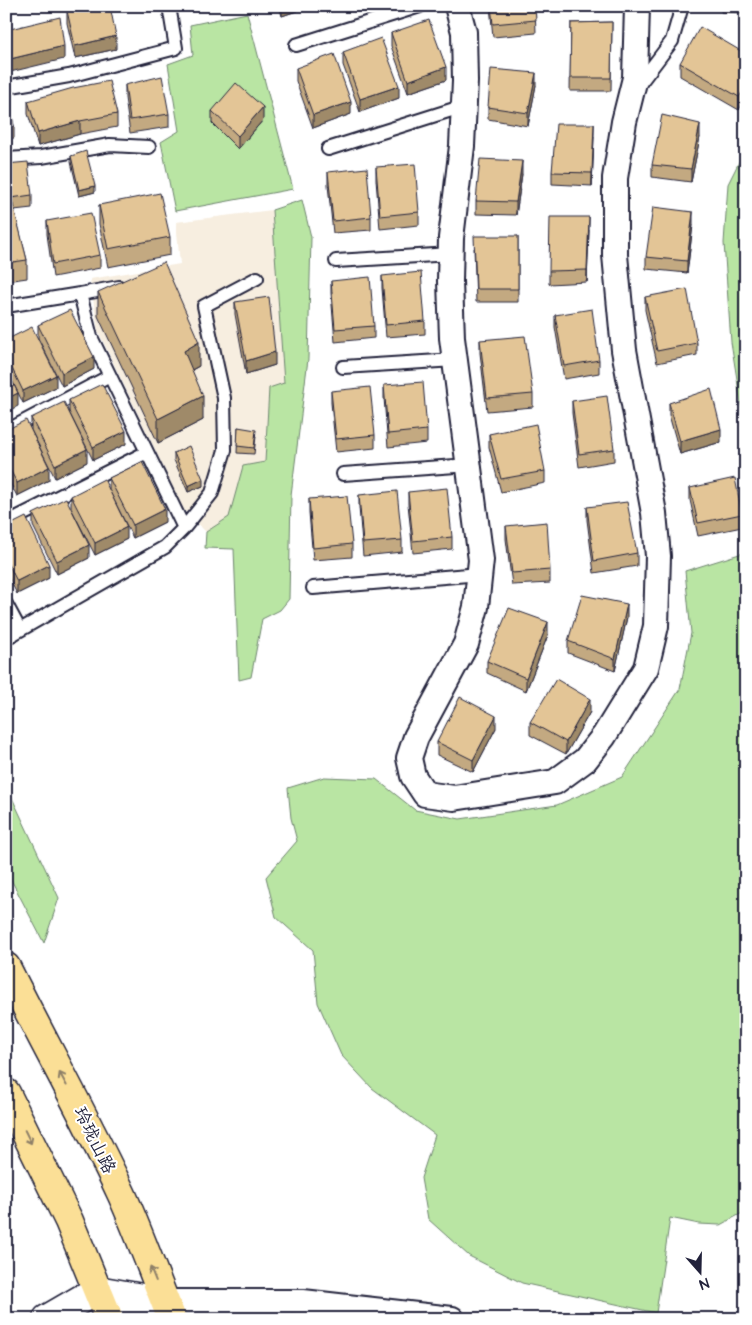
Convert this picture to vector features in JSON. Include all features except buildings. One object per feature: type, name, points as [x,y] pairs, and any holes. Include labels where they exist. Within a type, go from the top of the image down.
[{"type":"main road","name":"玲珑山路","points":[[6,967],[48,1052],[82,1113],[122,1196],[168,1310]]},
{"type":"main road","points":[[6,1093],[68,1221],[109,1319]]},
{"type":"main road","points":[[47,1319],[97,1290],[168,1310]]},
{"type":"main road","points":[[130,1319],[168,1310]]},
{"type":"street","points":[[457,6],[464,32],[464,106],[450,254],[452,338],[481,560],[476,607],[466,644],[416,737],[409,758],[414,776],[425,794],[454,798],[555,782],[586,760],[604,736],[646,668],[656,626],[658,556],[654,513],[624,350],[615,255],[615,178],[624,122],[635,78],[637,6]]},
{"type":"street","points":[[168,1310],[303,1302],[452,1319]]},
{"type":"lane","points":[[6,88],[69,76],[176,48],[169,6]]},
{"type":"lane","points":[[296,45],[420,6]]},
{"type":"lane","points":[[631,94],[672,41],[682,6]]},
{"type":"lane","points":[[328,149],[464,106]]},
{"type":"lane","points":[[6,159],[41,157],[110,145],[149,147]]},
{"type":"lane","points":[[336,261],[450,254]]},
{"type":"lane","points":[[6,638],[165,546],[184,528],[212,492],[225,450],[224,398],[204,306],[257,278]]},
{"type":"lane","points":[[6,306],[126,286]]},
{"type":"lane","points":[[80,294],[91,337],[184,528]]},
{"type":"lane","points":[[342,367],[455,360]]},
{"type":"lane","points":[[6,431],[110,376]]},
{"type":"lane","points":[[6,523],[147,452]]},
{"type":"lane","points":[[343,474],[470,465]]},
{"type":"lane","points":[[314,588],[480,574]]},
{"type":"lane","points":[[6,604],[20,630]]},
{"type":"shaded area","points":[[272,210],[284,383],[269,389],[265,462],[243,466],[229,518],[206,532],[184,510],[98,331],[90,279],[180,264],[176,222]]},
{"type":"green space","points":[[247,13],[293,189],[175,211],[161,142],[179,131],[168,64],[193,55],[190,25]]},
{"type":"green space","points":[[746,148],[746,435],[731,342],[724,243],[728,184]]},
{"type":"green space","points":[[302,200],[311,237],[308,359],[291,495],[289,599],[280,610],[262,619],[251,677],[239,680],[234,549],[205,548],[206,532],[229,517],[243,466],[265,462],[269,388],[284,383],[272,210]]},
{"type":"green space","points":[[746,552],[746,1211],[720,1225],[699,1224],[670,1218],[656,1313],[522,1283],[469,1256],[428,1219],[421,1178],[435,1135],[372,1088],[341,1055],[318,1003],[313,950],[276,917],[266,877],[297,841],[291,818],[288,788],[324,777],[376,779],[415,810],[460,819],[557,805],[622,777],[680,689],[691,633],[685,571]]},
{"type":"green space","points":[[6,785],[59,898],[44,943],[6,870]]}]
